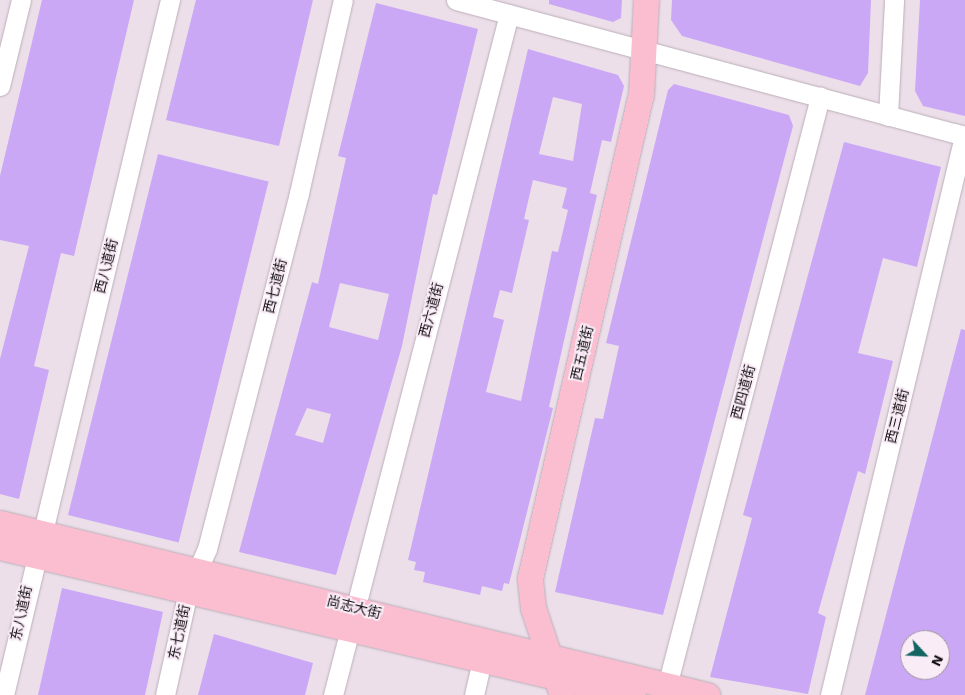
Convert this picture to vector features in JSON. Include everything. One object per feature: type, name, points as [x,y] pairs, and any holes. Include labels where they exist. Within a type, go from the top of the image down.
[{"type":"main road","name":"西五道街","points":[[555,676],[530,578],[641,95],[646,0]]},
{"type":"main road","name":"尚志大街","points":[[0,523],[37,544],[352,618],[555,676],[667,686],[707,695]]},
{"type":"main road","name":"尚志大街","points":[[0,547],[37,544]]},
{"type":"main road","name":"尚志大街","points":[[352,618],[482,660],[632,695]]},
{"type":"street","points":[[0,86],[21,0]]},
{"type":"street","name":"西八道街","points":[[37,544],[170,0]]},
{"type":"street","name":"西七道街","points":[[192,580],[207,549],[343,0]]},
{"type":"street","points":[[456,0],[964,136]]},
{"type":"street","points":[[888,116],[894,0]]},
{"type":"street","name":"西六道街","points":[[333,695],[509,14]]},
{"type":"street","name":"西四道街","points":[[667,686],[820,98]]},
{"type":"street","name":"西三道街","points":[[830,695],[964,136]]},
{"type":"street","name":"东八道街","points":[[4,695],[37,544]]},
{"type":"street","name":"东七道街","points":[[165,695],[192,580]]},
{"type":"street","points":[[474,695],[482,660]]},
{"type":"building","points":[[42,0],[134,0],[74,256],[61,253],[34,366],[49,370],[19,499],[0,494],[0,359],[29,246],[0,240],[0,176]]},
{"type":"building","points":[[196,0],[313,0],[279,146],[166,120]]},
{"type":"building","points":[[549,0],[622,0],[621,18],[613,22],[549,4]]},
{"type":"building","points":[[672,0],[871,0],[868,73],[860,86],[682,36],[671,20]]},
{"type":"building","points":[[920,0],[965,0],[965,116],[923,106],[915,91]]},
{"type":"building","points":[[376,3],[478,29],[437,195],[433,194],[402,346],[336,575],[239,552],[312,282],[318,284],[346,158],[338,156]],"holes":[[[340,283],[389,294],[378,340],[329,327]],[[307,408],[331,414],[323,443],[295,435]]]},
{"type":"building","points":[[528,49],[618,75],[624,86],[611,142],[602,140],[590,193],[597,195],[549,407],[553,408],[509,584],[504,583],[502,591],[482,586],[480,595],[423,582],[425,572],[414,570],[416,562],[408,560]],"holes":[[[553,97],[582,104],[573,161],[539,154]],[[533,180],[567,188],[562,208],[568,210],[558,252],[552,251],[521,401],[486,392],[504,320],[493,317],[500,290],[512,293],[529,220],[524,219]]]},
{"type":"building","points":[[674,84],[789,115],[793,126],[663,615],[555,592],[595,418],[603,419],[619,346],[606,343],[668,90]]},
{"type":"building","points":[[844,142],[941,167],[917,267],[883,258],[858,353],[893,361],[865,474],[858,471],[818,613],[826,617],[808,694],[710,677],[752,518],[743,515]]},
{"type":"building","points":[[158,154],[269,182],[179,543],[68,515]]},
{"type":"building","points":[[961,329],[965,330],[965,695],[865,695]]},
{"type":"building","points":[[62,588],[163,612],[145,695],[38,695]]},
{"type":"building","points":[[214,634],[313,663],[305,695],[198,695]]}]
